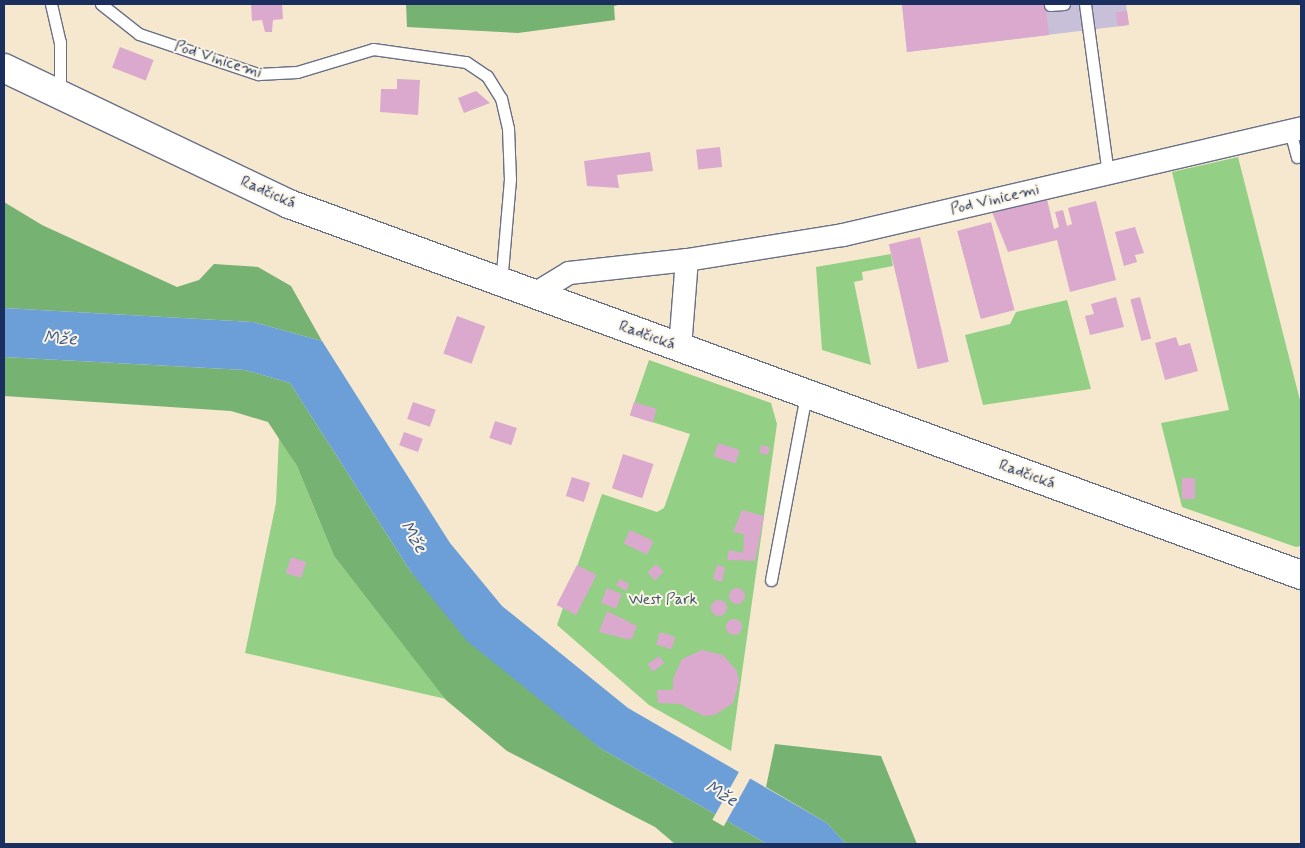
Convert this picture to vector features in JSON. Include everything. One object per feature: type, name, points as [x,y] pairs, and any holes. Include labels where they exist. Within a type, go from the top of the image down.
[{"type":"street","name":"Radčická","points":[[4,68],[289,204],[533,295],[1301,574]]},
{"type":"street","name":"Pod Vinicemi","points":[[533,295],[569,272],[687,260],[843,235],[1296,130]]},
{"type":"street","points":[[680,348],[687,260]]},
{"type":"lane","points":[[51,4],[60,42],[60,95]]},
{"type":"lane","name":"Pod Vinicemi","points":[[101,4],[139,34],[258,74],[297,72],[373,49],[466,62],[487,76],[501,98],[508,128],[510,178],[501,283]]},
{"type":"lane","points":[[1050,5],[1064,4]]},
{"type":"lane","points":[[1084,4],[1108,175]]},
{"type":"lane","points":[[1296,130],[1296,157]]},
{"type":"lane","points":[[771,580],[806,394]]},
{"type":"shaded area","points":[[902,4],[1126,4],[1129,25],[907,52]]},
{"type":"green space","points":[[406,4],[621,4],[614,6],[615,20],[518,33],[407,27]]},
{"type":"green space","points":[[1238,157],[1301,404],[1301,546],[1296,547],[1182,507],[1161,423],[1229,410],[1172,172]]},
{"type":"green space","points":[[4,202],[42,225],[177,287],[199,280],[214,264],[258,267],[291,286],[322,341],[253,322],[4,308]]},
{"type":"green space","points":[[891,254],[893,266],[862,272],[863,280],[854,282],[871,365],[822,350],[816,267]]},
{"type":"green space","points":[[1067,300],[1091,389],[983,405],[965,335],[1010,324],[1016,312]]},
{"type":"green space","points":[[4,357],[245,370],[290,383],[411,572],[600,748],[767,844],[675,844],[655,827],[507,751],[446,700],[334,556],[297,466],[268,422],[231,411],[4,396]]},
{"type":"green space","name":"West Park","points":[[649,360],[771,403],[777,424],[731,751],[649,705],[557,625],[602,494],[657,512],[664,508],[690,434],[630,415]]},
{"type":"green space","points":[[279,437],[297,466],[334,556],[446,699],[245,653],[276,503]]},
{"type":"green space","points":[[775,744],[881,756],[917,844],[846,844],[827,823],[766,787]]},
{"type":"water","name":"Mže","points":[[4,308],[253,322],[322,341],[450,543],[502,606],[628,708],[827,823],[846,844],[767,844],[600,748],[467,641],[411,572],[290,383],[245,370],[4,357]]},
{"type":"pier","points":[[740,770],[751,776],[724,826],[712,820]]},
{"type":"building","points":[[251,4],[282,4],[283,19],[273,20],[272,32],[265,32],[262,20],[252,21]]},
{"type":"building","points":[[902,4],[1045,4],[1049,35],[907,52]]},
{"type":"building","points":[[1127,11],[1129,25],[1118,26],[1116,13]]},
{"type":"building","points":[[120,47],[154,60],[146,80],[112,68]]},
{"type":"building","points":[[397,79],[420,80],[418,115],[380,112],[381,89],[397,89]]},
{"type":"building","points":[[476,91],[490,103],[464,113],[458,98]]},
{"type":"building","points":[[720,147],[722,167],[698,169],[696,150]]},
{"type":"building","points":[[650,152],[653,171],[617,175],[619,188],[587,186],[584,161]]},
{"type":"building","points":[[1047,199],[1054,229],[1059,227],[1055,212],[1063,210],[1067,226],[1072,224],[1068,208],[1096,201],[1116,280],[1070,292],[1057,240],[1008,252],[992,212]]},
{"type":"building","points":[[991,222],[1015,310],[981,319],[957,231]]},
{"type":"building","points":[[1135,227],[1144,253],[1135,255],[1137,262],[1124,266],[1115,232]]},
{"type":"building","points":[[920,237],[949,362],[918,369],[889,244]]},
{"type":"building","points":[[1116,297],[1124,327],[1090,335],[1085,316],[1094,314],[1091,304]]},
{"type":"building","points":[[1140,297],[1151,339],[1141,341],[1130,300]]},
{"type":"building","points":[[457,316],[485,326],[472,364],[443,354]]},
{"type":"building","points":[[1176,337],[1179,346],[1190,343],[1198,371],[1165,380],[1155,343]]},
{"type":"building","points":[[413,402],[436,410],[430,427],[407,419]]},
{"type":"building","points":[[634,402],[657,409],[653,422],[630,415]]},
{"type":"building","points":[[495,421],[517,428],[511,445],[489,438]]},
{"type":"building","points":[[404,432],[423,439],[418,452],[399,445]]},
{"type":"building","points":[[718,443],[740,450],[736,463],[714,456]]},
{"type":"building","points":[[761,445],[770,447],[768,455],[759,453]]},
{"type":"building","points":[[623,454],[653,464],[642,498],[612,488]]},
{"type":"building","points":[[572,477],[590,483],[584,502],[566,496]]},
{"type":"building","points":[[1182,478],[1195,478],[1195,499],[1182,499]]},
{"type":"building","points":[[742,510],[764,516],[755,561],[727,560],[729,550],[743,553],[744,534],[733,532]]},
{"type":"building","points":[[630,530],[654,541],[647,555],[624,544]]},
{"type":"building","points":[[291,557],[306,562],[301,578],[286,573]]},
{"type":"building","points":[[656,564],[664,572],[655,580],[648,572]]},
{"type":"building","points":[[577,565],[597,575],[576,615],[557,605]]},
{"type":"building","points":[[717,565],[725,567],[722,582],[713,579]]},
{"type":"building","points":[[620,579],[629,584],[626,591],[616,585]]},
{"type":"building","points":[[607,588],[622,594],[616,609],[601,603]]},
{"type":"building","points":[[737,588],[743,590],[745,596],[743,602],[737,604],[731,602],[729,596],[731,590]]},
{"type":"building","points":[[719,600],[725,602],[727,608],[725,614],[719,616],[713,614],[711,608],[713,602]]},
{"type":"building","points":[[607,611],[637,626],[631,640],[599,632]]},
{"type":"building","points":[[734,619],[740,621],[742,627],[740,633],[734,635],[728,633],[726,627],[728,621]]},
{"type":"building","points":[[660,632],[675,637],[671,649],[656,644]]},
{"type":"building","points":[[702,650],[723,655],[737,671],[739,682],[733,703],[715,715],[704,716],[680,704],[658,703],[657,690],[673,690],[673,679],[682,659]]},
{"type":"building","points":[[659,656],[664,663],[653,672],[648,664]]}]
